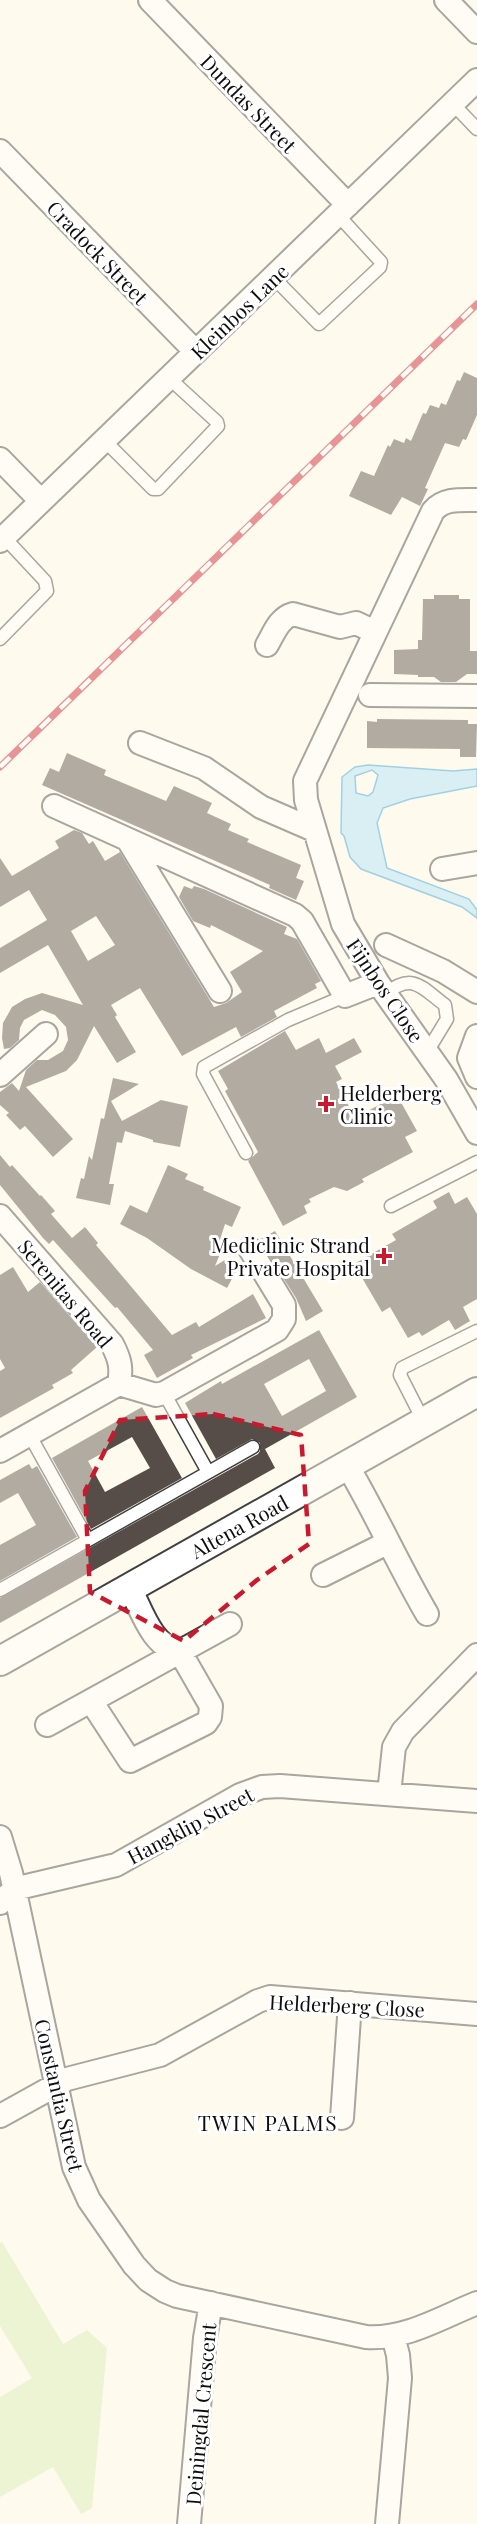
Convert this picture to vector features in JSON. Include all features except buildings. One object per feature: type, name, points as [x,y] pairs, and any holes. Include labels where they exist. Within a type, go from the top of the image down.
[{"type":"street","name":"Dundas Street","points":[[150,0],[343,210]]},
{"type":"street","points":[[446,0],[477,32]]},
{"type":"street","name":"Kleinbos Lane","points":[[2,539],[477,80]]},
{"type":"street","name":"Cradock Street","points":[[0,151],[196,352]]},
{"type":"street","points":[[0,459],[41,501]]},
{"type":"street","name":"Fijnbos Close","points":[[477,500],[446,501],[439,504],[433,511],[305,781],[306,800],[315,834],[343,924],[382,988],[446,1079],[477,1133]]},
{"type":"street","points":[[267,645],[281,621],[293,614],[340,627],[356,623],[375,632]]},
{"type":"street","points":[[369,696],[477,696]]},
{"type":"street","points":[[140,743],[204,768],[261,807],[315,834]]},
{"type":"street","points":[[54,806],[296,915],[302,921],[345,996],[382,988]]},
{"type":"street","points":[[128,840],[220,991]]},
{"type":"street","points":[[442,869],[477,863]]},
{"type":"street","points":[[386,945],[443,971],[477,992]]},
{"type":"street","points":[[0,1075],[46,1034]]},
{"type":"street","points":[[477,1036],[469,1058],[477,1077]]},
{"type":"street","name":"Serenitas Road","points":[[0,1216],[112,1344],[120,1359],[118,1384]]},
{"type":"street","points":[[0,1451],[118,1384],[156,1395],[164,1393],[277,1330],[283,1323],[284,1305],[250,1249]]},
{"type":"street","name":"Altena Road","points":[[0,1660],[477,1392]]},
{"type":"street","points":[[347,1465],[366,1496],[387,1543],[428,1614]]},
{"type":"street","points":[[323,1575],[387,1543]]},
{"type":"street","points":[[91,1701],[130,1761],[206,1723],[210,1717],[211,1706],[180,1652],[171,1650],[157,1639],[130,1588]]},
{"type":"street","points":[[47,1725],[230,1624]]},
{"type":"street","points":[[388,1794],[394,1747],[403,1731],[477,1655]]},
{"type":"street","name":"Hangklip Street","points":[[7,1896],[116,1865],[240,1795],[262,1787],[477,1801]]},
{"type":"street","name":"Constantia Street","points":[[0,1837],[7,1896],[56,2085],[74,2167],[89,2200],[134,2265],[148,2280],[177,2296],[366,2337],[393,2336],[477,2303]]},
{"type":"street","name":"Helderberg Close","points":[[56,2085],[67,2079],[160,2055],[258,2001],[280,1997],[477,2014]]},
{"type":"street","points":[[342,2118],[350,2003]]},
{"type":"street","points":[[0,2116],[56,2085]]},
{"type":"street","name":"Deiningdal Crescent","points":[[189,2524],[205,2338],[211,2303]]},
{"type":"street","points":[[387,2524],[400,2378],[398,2355],[393,2336]]},
{"type":"lane","points":[[453,104],[477,129]]},
{"type":"lane","points":[[273,277],[319,324],[380,267],[381,262],[343,210]]},
{"type":"lane","points":[[104,440],[153,489],[158,489],[218,426],[170,378]]},
{"type":"lane","points":[[0,639],[48,591],[45,581],[2,539]]},
{"type":"lane","points":[[382,988],[399,983],[415,982],[445,1005],[447,1019],[427,1052]]},
{"type":"lane","points":[[246,1153],[203,1074],[204,1067],[288,1020],[345,996]]},
{"type":"lane","points":[[391,1206],[477,1162]]},
{"type":"lane","points":[[424,1422],[400,1375],[402,1368],[477,1331]]},
{"type":"lane","points":[[164,1393],[208,1472]]},
{"type":"lane","points":[[29,1434],[88,1540]]},
{"type":"lane","points":[[0,1590],[253,1447]]},
{"type":"highlighted area","points":[[213,1414],[301,1435],[309,1544],[257,1580],[184,1641],[90,1592],[85,1491],[120,1420]]},
{"type":"green space","points":[[2,2242],[63,2344],[87,2330],[107,2348],[92,2508],[81,2514],[53,2467],[0,2497],[0,2397],[32,2378],[0,2326],[0,2243]]},
{"type":"water","points":[[368,765],[453,771],[477,769],[477,786],[410,799],[383,808],[377,823],[387,868],[469,899],[477,910],[477,918],[462,907],[361,869],[350,857],[341,833],[342,777],[355,767]],"holes":[[[372,770],[378,775],[373,792],[368,796],[356,793],[355,776]]]},
{"type":"railway","points":[[0,767],[477,304]]},
{"type":"place","name":"Helderberg Clinic","points":[[326,1104]]},
{"type":"place","name":"Mediclinic Strand Private Hospital","points":[[384,1256]]},
{"type":"district","name":"TWIN PALMS","points":[[268,2122]]}]
